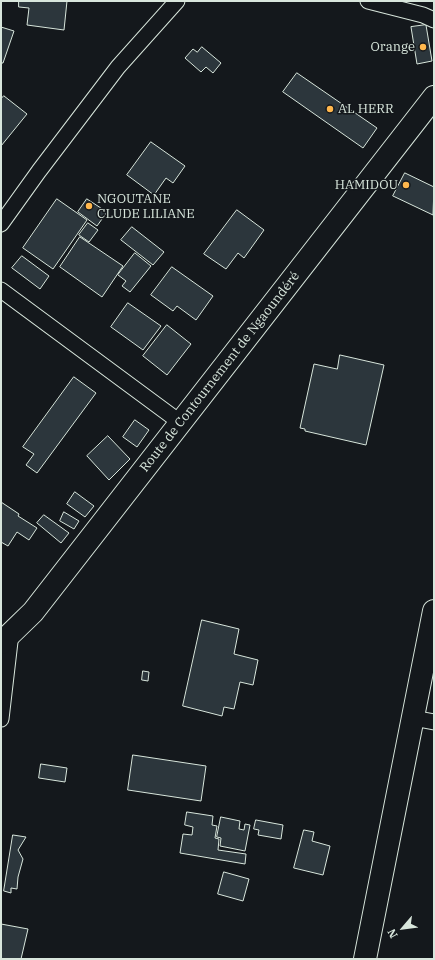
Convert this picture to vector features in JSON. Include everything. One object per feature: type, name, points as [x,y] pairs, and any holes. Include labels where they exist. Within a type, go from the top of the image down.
[{"type":"street","points":[[1,224],[38,171],[118,67],[177,1]]},
{"type":"street","points":[[368,1],[423,14],[434,20]]},
{"type":"street","name":"Route de Contournement de Ngaoundéré","points":[[6,638],[33,612],[434,97]]},
{"type":"street","points":[[1,290],[181,423]]},
{"type":"street","points":[[379,959],[425,720],[434,611]]},
{"type":"street","points":[[1,719],[6,638]]},
{"type":"street","points":[[365,959],[434,687]]},
{"type":"building","points":[[19,1],[67,1],[64,30],[27,25],[29,8],[19,7]]},
{"type":"building","points":[[426,25],[432,61],[417,64],[411,27]]},
{"type":"building","points":[[1,27],[14,31],[3,63],[1,63]]},
{"type":"building","points":[[202,47],[221,63],[213,73],[206,67],[201,72],[185,58],[193,49],[197,52]]},
{"type":"building","points":[[297,73],[377,128],[363,148],[283,92]]},
{"type":"building","points":[[4,96],[27,114],[1,146],[1,99]]},
{"type":"building","points":[[151,142],[185,166],[173,183],[166,178],[154,195],[127,175]]},
{"type":"building","points":[[405,173],[434,187],[433,215],[393,196]]},
{"type":"building","points":[[57,199],[87,220],[53,269],[23,248]]},
{"type":"building","points":[[87,199],[107,212],[97,226],[78,212]]},
{"type":"building","points":[[237,210],[264,230],[244,258],[238,253],[226,269],[204,254]]},
{"type":"building","points":[[88,223],[98,230],[89,242],[79,235]]},
{"type":"building","points":[[132,227],[164,252],[153,265],[121,240]]},
{"type":"building","points":[[80,237],[123,266],[102,297],[60,267]]},
{"type":"building","points":[[135,253],[151,266],[130,292],[122,286],[126,281],[118,275]]},
{"type":"building","points":[[22,256],[49,276],[40,289],[12,268]]},
{"type":"building","points":[[172,267],[213,296],[196,320],[177,306],[173,311],[151,295]]},
{"type":"building","points":[[128,303],[161,326],[143,350],[111,327]]},
{"type":"building","points":[[167,325],[191,344],[167,375],[143,356]]},
{"type":"building","points":[[340,355],[384,365],[366,445],[305,431],[305,429],[300,428],[314,364],[337,369]]},
{"type":"building","points":[[74,377],[96,393],[37,473],[26,465],[34,454],[23,447]]},
{"type":"building","points":[[135,420],[149,430],[137,447],[123,437]]},
{"type":"building","points":[[108,436],[130,459],[109,480],[87,456]]},
{"type":"building","points":[[75,492],[94,506],[85,517],[67,504]]},
{"type":"building","points":[[1,502],[19,514],[18,516],[37,528],[29,540],[17,532],[8,546],[1,542]]},
{"type":"building","points":[[64,512],[79,521],[74,529],[60,521]]},
{"type":"building","points":[[44,515],[69,533],[61,543],[37,523]]},
{"type":"building","points":[[202,620],[239,629],[234,654],[258,660],[253,685],[240,682],[234,709],[224,707],[222,716],[183,706]]},
{"type":"building","points":[[143,671],[149,672],[148,681],[142,680]]},
{"type":"building","points":[[133,755],[206,766],[201,801],[128,790]]},
{"type":"building","points":[[41,764],[67,768],[65,782],[39,778]]},
{"type":"building","points":[[187,812],[213,816],[212,825],[217,826],[215,838],[219,839],[218,850],[246,854],[245,864],[180,853],[183,834],[192,835],[193,827],[185,825]]},
{"type":"building","points":[[221,817],[240,821],[239,829],[244,830],[245,824],[250,825],[245,851],[220,846],[221,838],[217,837]]},
{"type":"building","points":[[256,820],[283,825],[281,839],[258,835],[259,830],[254,829]]},
{"type":"building","points":[[304,830],[314,832],[312,841],[330,846],[323,875],[294,868]]},
{"type":"building","points":[[13,835],[26,837],[18,850],[23,859],[18,877],[17,889],[11,888],[11,893],[4,891]]},
{"type":"building","points":[[224,872],[249,879],[243,901],[218,894]]},
{"type":"building","points":[[1,924],[28,929],[21,959],[1,959]]},
{"type":"place","name":"Orange","points":[[423,47]]},
{"type":"place","name":"AL HERR","points":[[330,109]]},
{"type":"place","name":"HAMIDOU","points":[[406,185]]},
{"type":"place","name":"NGOUTANE CLUDE LILIANE","points":[[89,206]]}]
